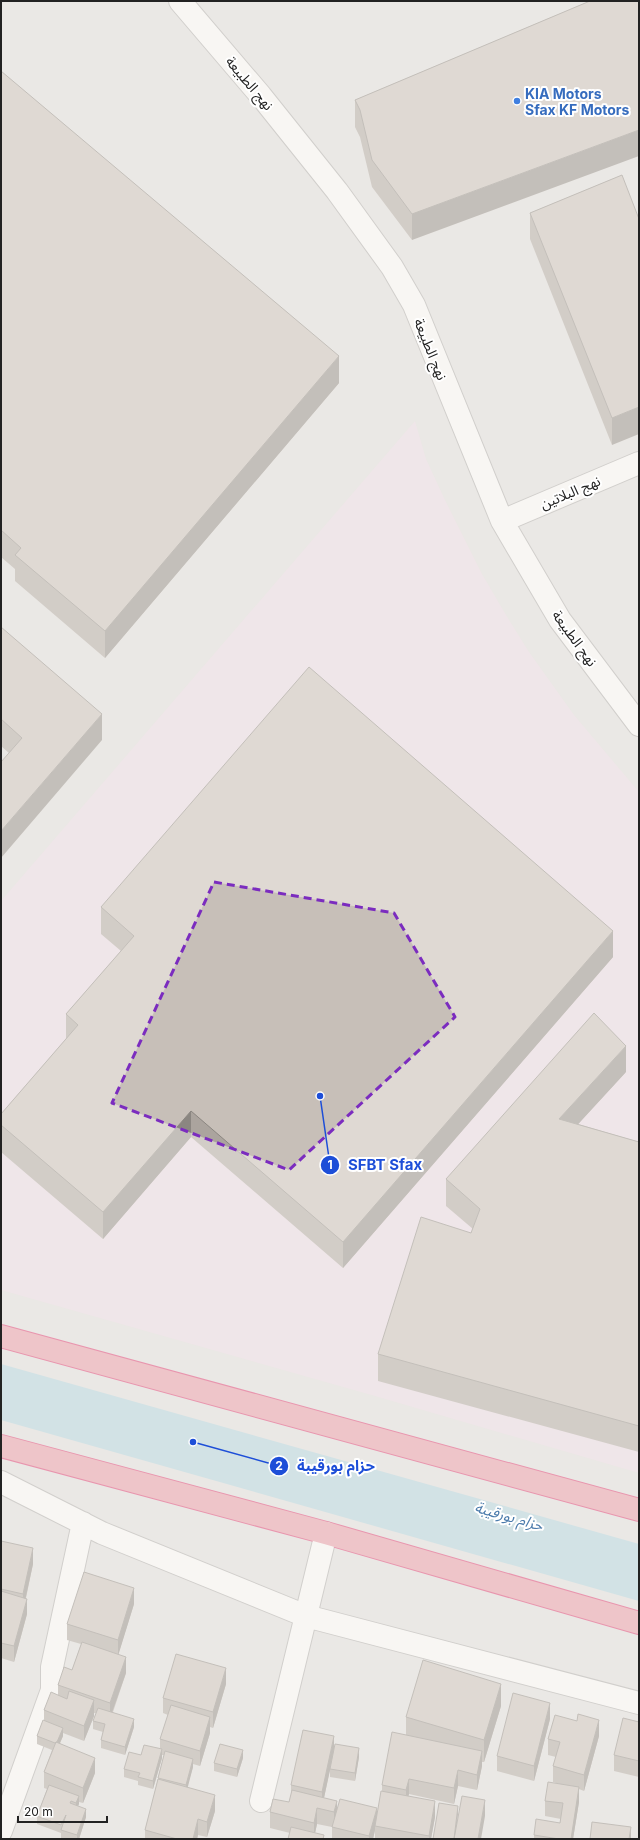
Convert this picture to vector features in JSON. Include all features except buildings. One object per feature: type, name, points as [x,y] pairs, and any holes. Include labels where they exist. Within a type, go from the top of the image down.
[{"type":"highway","points":[[1,1336],[639,1510]]},
{"type":"highway","points":[[1,1446],[326,1533],[639,1623]]},
{"type":"street","name":"نهج الطبيعة","points":[[180,1],[261,96],[338,192],[392,267],[414,305],[502,521],[560,620],[639,725]]},
{"type":"street","name":"نهج البلاتين","points":[[502,521],[639,463]]},
{"type":"street","points":[[1,1482],[102,1533],[306,1616],[639,1703]]},
{"type":"street","points":[[1,1831],[52,1690],[52,1667],[83,1523]]},
{"type":"street","points":[[261,1802],[326,1533]]},
{"type":"highlighted area","points":[[214,882],[394,913],[455,1017],[289,1170],[112,1103]]},
{"type":"shaded area","points":[[1,1],[639,1],[639,1839],[1,1839]]},
{"type":"shaded area","points":[[415,421],[426,459],[444,498],[482,574],[506,615],[529,652],[574,715],[639,792],[639,1473],[375,1396],[1,1290],[1,901]]},
{"type":"water","points":[[1,1364],[639,1544],[639,1601],[1,1420]]},
{"type":"place","name":"KIA Motors Sfax KF Motors","points":[[517,101]]},
{"type":"place","name":"SFBT Sfax","points":[[320,1096]]},
{"type":"place","name":"حزام بورقيبة","points":[[193,1442]]}]
